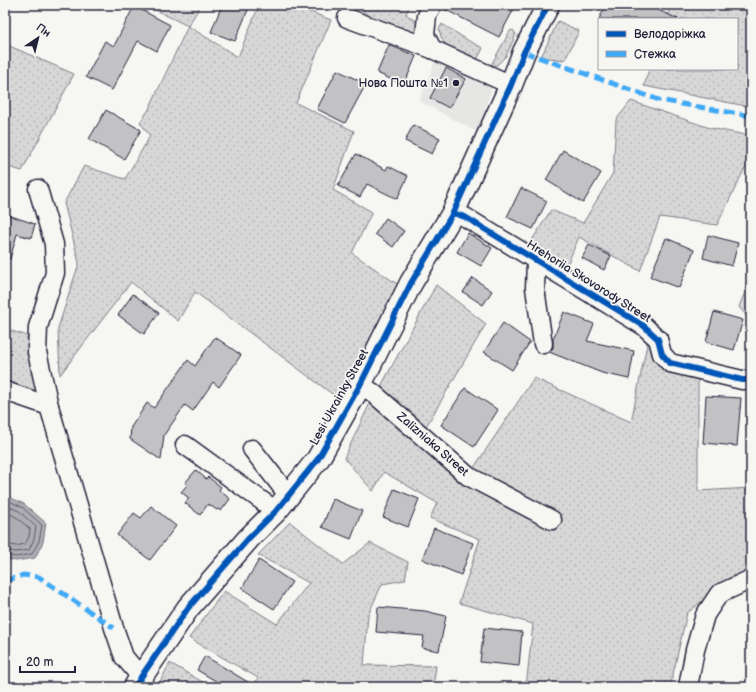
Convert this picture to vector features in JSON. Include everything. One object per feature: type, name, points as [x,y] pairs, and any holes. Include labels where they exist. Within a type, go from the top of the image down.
[{"type":"main road","name":"Lesi Ukrainky Street","points":[[138,682],[188,608],[249,538],[282,504],[318,459],[360,385],[411,283],[453,213],[511,85],[524,52],[548,5]]},
{"type":"street","points":[[432,5],[427,16],[425,35],[432,49]]},
{"type":"street","points":[[347,18],[432,49],[511,85]]},
{"type":"street","points":[[38,189],[54,244],[55,273],[38,327],[37,352],[49,406],[114,628],[124,657],[138,682]]},
{"type":"street","name":"Hrehoriia Skovorody Street","points":[[453,213],[465,217],[644,326],[658,339],[662,354],[670,363],[742,380],[751,380]]},
{"type":"street","points":[[536,261],[535,288],[543,344]]},
{"type":"street","name":"Zalizniaka Street","points":[[360,385],[372,392],[468,476],[552,520]]},
{"type":"street","points":[[5,391],[49,406]]},
{"type":"street","points":[[185,445],[282,504]]},
{"type":"street","points":[[252,449],[282,504]]},
{"type":"street","points":[[688,687],[695,650],[705,615],[719,594],[747,581],[751,581]]},
{"type":"shaded area","points":[[436,59],[492,86],[479,133],[419,101]]},
{"type":"green space","points":[[145,5],[201,5],[188,26]]},
{"type":"green space","points":[[259,5],[293,5],[331,20],[296,103],[354,131],[333,190],[372,212],[352,253],[400,286],[343,402],[195,292],[178,321],[131,282],[60,375],[58,328],[79,263],[64,203],[84,166],[125,179],[150,136],[140,122],[148,111],[188,26],[238,57]]},
{"type":"green space","points":[[366,5],[410,5],[406,14],[418,23],[418,39],[362,16]]},
{"type":"green space","points":[[671,5],[751,5],[751,107],[644,86],[649,70],[738,70],[738,18],[666,18]]},
{"type":"green space","points":[[558,21],[579,31],[565,60],[541,57]]},
{"type":"green space","points":[[442,24],[483,48],[477,60],[446,45],[441,37],[439,29]]},
{"type":"green space","points":[[513,30],[516,34],[506,56],[497,65],[491,65],[510,31]]},
{"type":"green space","points":[[5,44],[74,74],[22,171],[5,166]]},
{"type":"green space","points":[[631,101],[710,128],[751,136],[751,162],[744,170],[717,225],[660,217],[640,271],[579,237],[564,272],[527,248],[551,210],[583,223],[613,173],[616,120]]},
{"type":"green space","points":[[751,277],[751,321],[739,307]]},
{"type":"green space","points":[[436,285],[486,324],[424,430],[380,388]]},
{"type":"green space","points":[[5,329],[28,336],[42,399],[5,385]]},
{"type":"green space","points":[[648,339],[669,372],[698,380],[698,491],[751,488],[751,573],[737,575],[687,613],[670,687],[526,687],[533,624],[459,603],[480,539],[430,518],[437,503],[384,472],[373,491],[344,458],[371,401],[473,469],[534,378],[631,422]]},
{"type":"green space","points":[[290,522],[343,564],[370,543],[408,562],[405,580],[382,584],[368,615],[364,665],[436,666],[433,687],[253,687],[258,678],[189,638],[224,591],[277,624],[309,583],[258,555]]},
{"type":"green space","points":[[170,663],[211,687],[157,687]]},
{"type":"water","points":[[5,495],[24,504],[46,523],[43,542],[35,558],[16,561],[5,559]]},
{"type":"building","points":[[222,5],[250,5],[235,41],[211,32]]},
{"type":"building","points":[[442,5],[516,5],[499,37],[442,8]]},
{"type":"building","points":[[606,5],[647,5],[676,18],[600,18]]},
{"type":"building","points":[[134,6],[170,25],[157,51],[138,41],[112,90],[86,77],[105,41],[114,46]]},
{"type":"building","points":[[389,45],[416,56],[404,85],[377,73]]},
{"type":"building","points":[[446,68],[466,79],[449,108],[430,98]]},
{"type":"building","points":[[337,70],[366,84],[345,123],[317,109]]},
{"type":"building","points":[[106,110],[141,130],[124,159],[89,139]]},
{"type":"building","points":[[413,125],[440,138],[432,154],[405,141]]},
{"type":"building","points":[[563,150],[601,173],[583,203],[546,180]]},
{"type":"building","points":[[356,154],[386,170],[388,166],[408,176],[397,199],[367,184],[360,197],[338,186]]},
{"type":"building","points":[[521,188],[547,201],[533,229],[507,217]]},
{"type":"building","points":[[5,214],[35,224],[31,238],[17,234],[10,259],[5,259]]},
{"type":"building","points":[[386,218],[404,231],[393,247],[375,234]]},
{"type":"building","points":[[468,233],[492,248],[481,266],[457,252]]},
{"type":"building","points":[[708,235],[738,243],[732,266],[703,258]]},
{"type":"building","points":[[666,238],[694,250],[679,288],[650,277]]},
{"type":"building","points":[[589,245],[611,256],[604,270],[582,258]]},
{"type":"building","points":[[473,278],[492,291],[483,305],[463,292]]},
{"type":"building","points":[[133,294],[159,313],[144,334],[118,315]]},
{"type":"building","points":[[564,312],[594,324],[587,341],[634,351],[629,379],[602,373],[549,352],[553,348],[553,339]]},
{"type":"building","points":[[714,312],[743,320],[734,350],[706,342]]},
{"type":"building","points":[[503,323],[530,342],[512,370],[484,352]]},
{"type":"building","points":[[215,337],[241,355],[219,387],[213,382],[193,411],[185,405],[164,435],[161,460],[130,439],[131,427],[147,403],[154,408],[188,360],[195,366]]},
{"type":"building","points":[[465,388],[498,410],[474,447],[441,425]]},
{"type":"building","points":[[706,396],[741,398],[737,446],[703,443]]},
{"type":"building","points":[[196,470],[206,479],[208,477],[221,487],[219,490],[230,499],[221,511],[208,504],[200,515],[185,503],[189,498],[181,492],[187,485],[185,483]]},
{"type":"building","points":[[394,489],[419,499],[408,527],[383,517]]},
{"type":"building","points":[[333,499],[362,511],[351,539],[322,527]]},
{"type":"building","points":[[151,506],[176,526],[150,560],[117,535],[134,513],[141,518]]},
{"type":"building","points":[[434,528],[473,543],[461,575],[422,559]]},
{"type":"building","points":[[259,560],[292,582],[274,609],[242,588]]},
{"type":"building","points":[[378,607],[425,611],[446,616],[439,651],[422,648],[424,636],[376,632]]},
{"type":"building","points":[[484,628],[522,632],[519,666],[480,662]]},
{"type":"building","points":[[205,656],[256,687],[226,687],[197,670]]},
{"type":"marked path","points":[[524,52],[659,100],[751,116]]},
{"type":"marked path","points":[[5,581],[23,575],[39,577],[114,628]]},
{"type":"cycle path","points":[[135,687],[188,608],[249,538],[276,511],[318,459],[360,385],[411,283],[453,213],[511,85],[524,52],[548,5]]},
{"type":"cycle path","points":[[453,213],[465,217],[644,326],[658,339],[662,354],[670,363],[742,380],[751,380]]},
{"type":"place","name":"Нова Пошта №1","points":[[456,83]]}]
